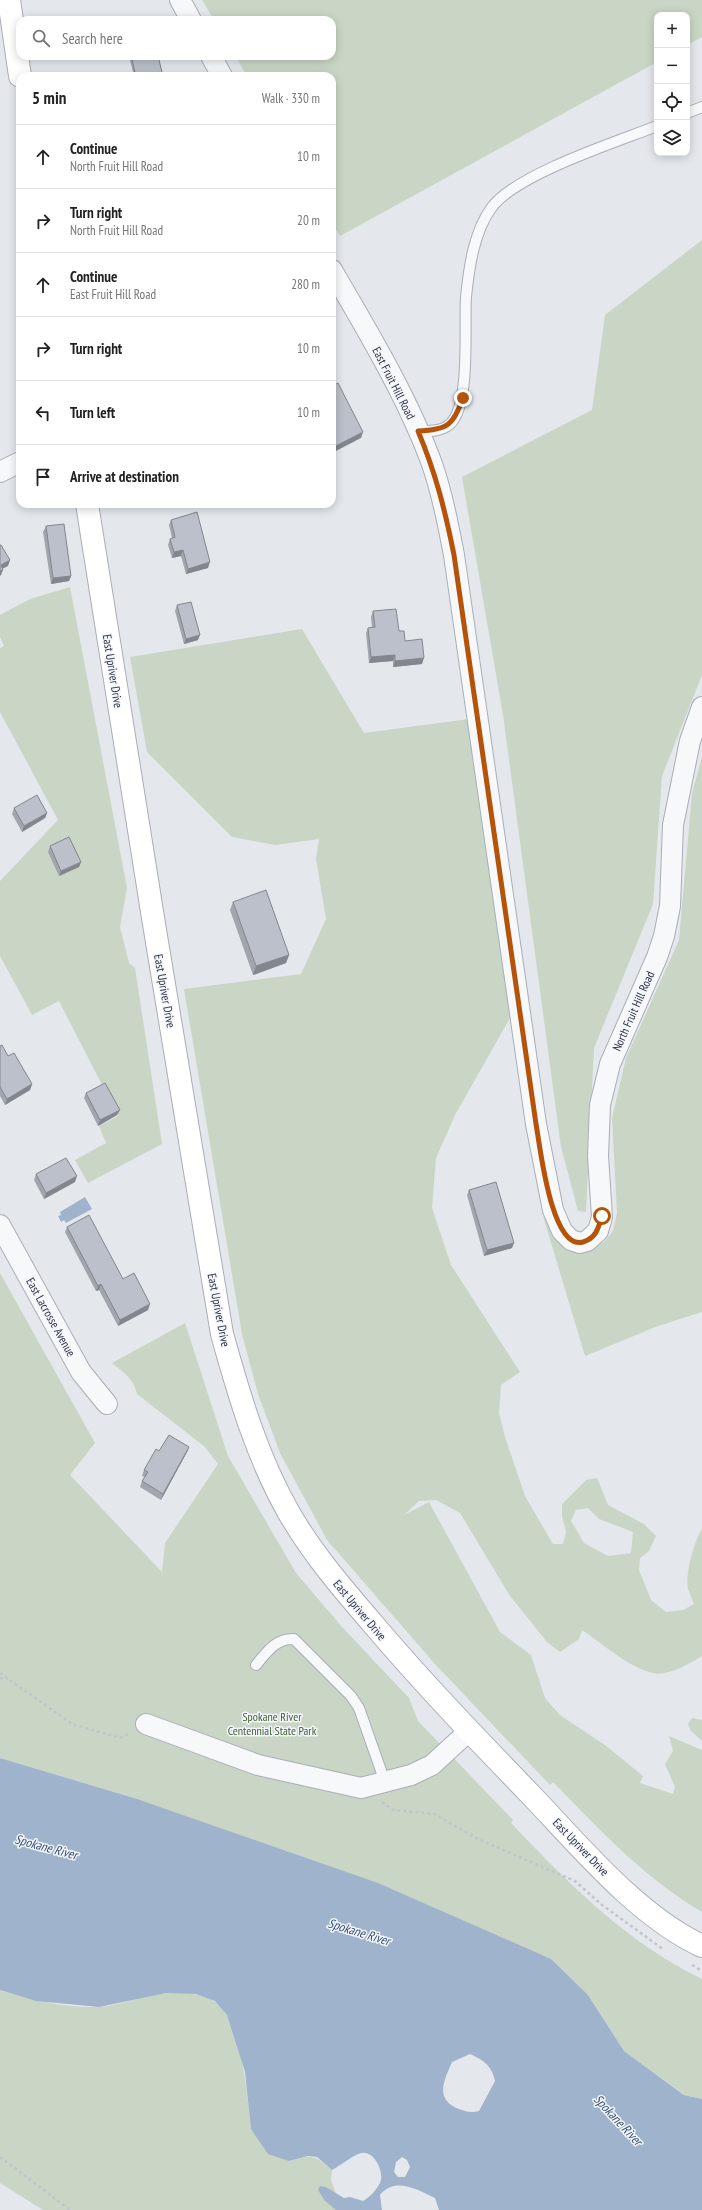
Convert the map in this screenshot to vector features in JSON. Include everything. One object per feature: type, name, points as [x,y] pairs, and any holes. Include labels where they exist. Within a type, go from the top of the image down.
[{"type":"street","points":[[9,0],[16,48]]},
{"type":"street","points":[[180,0],[189,16]]},
{"type":"street","points":[[18,60],[19,72]]},
{"type":"street","points":[[213,60],[220,72]]},
{"type":"street","name":"East Fruit Hill Road","points":[[336,277],[378,349],[418,431],[432,463],[442,495],[454,555],[536,1124],[549,1190]]},
{"type":"street","points":[[0,472],[16,464]]},
{"type":"street","name":"East Upriver Drive","points":[[88,508],[152,916],[222,1334],[240,1395],[262,1460],[289,1513],[326,1569],[408,1666],[617,1884],[658,1918],[702,1946]]},
{"type":"street","name":"North Fruit Hill Road","points":[[549,1190],[553,1210],[562,1232],[571,1240],[580,1243],[593,1237],[598,1231],[602,1216],[598,1156],[600,1105],[610,1064],[657,957],[664,936],[670,906],[673,824],[690,741],[702,707]]},
{"type":"street","name":"East Lacrosse Avenue","points":[[0,1225],[81,1372],[107,1404]]},
{"type":"street","points":[[146,1724],[258,1765],[361,1788],[411,1775],[432,1765],[470,1731]]},
{"type":"lane","points":[[690,112],[702,107]]},
{"type":"lane","points":[[418,431],[438,431],[450,424],[456,416],[463,398],[466,296],[475,244],[483,221],[493,206],[509,192],[537,175],[654,127]]},
{"type":"lane","points":[[256,1664],[274,1645],[287,1639],[294,1639],[355,1702],[385,1782]]},
{"type":"path","points":[[0,1672],[72,1724],[120,1738],[146,1724]]},
{"type":"path","points":[[0,1678],[10,1679]]},
{"type":"path","points":[[361,1788],[393,1810],[434,1814],[478,1839],[576,1881],[602,1905],[653,1944],[665,1950]]},
{"type":"path","points":[[690,1964],[702,1971]]},
{"type":"path","points":[[0,2157],[70,2210]]},
{"type":"green space","points":[[202,0],[702,0],[702,37],[690,43],[690,12],[654,12],[654,64],[340,236],[336,230],[336,72],[245,72],[237,60],[336,60],[336,16],[212,16]]},
{"type":"green space","points":[[702,240],[702,675],[662,776],[653,904],[594,1048],[586,1212],[578,1211],[561,1147],[503,715],[462,477],[592,410],[605,315]]},
{"type":"green space","points":[[70,587],[127,888],[120,927],[129,963],[135,968],[162,1144],[88,1183],[75,1160],[106,1143],[99,1126],[118,1116],[59,1001],[32,1015],[0,956],[0,881],[58,820],[0,712],[0,648],[4,646],[0,637],[0,615],[30,599]]},
{"type":"green space","points":[[302,629],[364,733],[469,719],[514,1011],[455,1115],[436,1158],[432,1208],[451,1265],[520,1372],[501,1385],[499,1413],[505,1437],[525,1496],[553,1544],[563,1544],[566,1532],[562,1516],[562,1504],[586,1480],[597,1478],[608,1505],[644,1524],[656,1536],[649,1551],[640,1558],[639,1570],[651,1600],[666,1612],[683,1610],[694,1604],[687,1583],[693,1550],[702,1529],[702,1656],[685,1666],[672,1671],[659,1674],[653,1673],[634,1666],[582,1630],[579,1639],[560,1652],[547,1642],[510,1596],[460,1513],[436,1500],[419,1501],[404,1515],[429,1502],[500,1632],[531,1655],[545,1698],[560,1715],[605,1745],[643,1776],[640,1783],[673,1794],[675,1787],[665,1764],[673,1751],[669,1736],[702,1750],[702,1912],[681,1899],[642,1869],[553,1782],[550,1785],[435,1664],[327,1540],[280,1453],[258,1394],[242,1334],[184,989],[301,974],[326,919],[316,859],[319,839],[275,845],[232,837],[147,752],[130,657]],"holes":[[[588,1508],[599,1519],[633,1532],[631,1553],[608,1556],[584,1543],[571,1521],[576,1510]]]},
{"type":"green space","points":[[702,757],[702,1312],[658,1326],[585,1356],[543,1216],[562,1246],[584,1252],[604,1242],[613,1231],[617,1213],[612,1118],[626,1058],[679,940],[692,793]]},
{"type":"green space","name":"Spokane River Centennial State Park","points":[[0,1273],[95,1443],[70,1475],[162,1572],[165,1543],[218,1464],[205,1447],[137,1394],[131,1380],[112,1363],[185,1323],[228,1456],[296,1573],[342,1627],[409,1698],[418,1721],[513,1820],[511,1823],[576,1889],[599,1910],[648,1947],[674,1964],[702,1979],[702,2099],[685,2095],[624,2051],[588,1995],[134,1798],[0,1758]]},
{"type":"green space","points":[[692,1718],[702,1720],[702,1741],[691,1731],[688,1724]]},
{"type":"green space","points":[[0,1990],[48,2003],[86,2007],[107,2006],[150,1995],[173,1993],[197,1995],[214,2001],[223,2010],[231,2023],[237,2040],[242,2060],[251,2129],[289,2161],[312,2157],[321,2161],[332,2170],[331,2180],[336,2194],[326,2187],[325,2201],[336,2210],[43,2210],[0,2183]]},
{"type":"water","points":[[85,1197],[92,1209],[66,1223],[64,1220],[61,1222],[58,1216],[61,1215],[60,1212]]},
{"type":"water","name":"Spokane River","points":[[0,1758],[134,1798],[378,1883],[551,1959],[588,1995],[624,2051],[684,2095],[702,2099],[702,2210],[439,2210],[435,2198],[421,2191],[400,2185],[386,2189],[380,2195],[382,2210],[336,2210],[325,2201],[318,2190],[320,2186],[326,2187],[344,2198],[350,2197],[363,2201],[374,2192],[381,2180],[381,2171],[377,2162],[370,2155],[362,2153],[332,2170],[317,2157],[308,2156],[289,2161],[268,2154],[251,2129],[245,2072],[227,2015],[215,2001],[196,1994],[166,1993],[99,2007],[36,2001],[0,1990]],"holes":[[[470,2054],[487,2064],[492,2071],[495,2081],[479,2111],[474,2112],[464,2111],[451,2105],[446,2100],[443,2089],[446,2076],[452,2062]],[[402,2157],[407,2160],[410,2167],[405,2177],[398,2177],[394,2172],[396,2162]]]},
{"type":"building","points":[[132,60],[159,60],[162,72],[135,72]]},
{"type":"building","points":[[338,383],[363,432],[336,446],[336,384]]},
{"type":"building","points":[[197,512],[210,562],[188,569],[183,550],[174,552],[170,539],[175,537],[171,520]]},
{"type":"building","points":[[64,524],[71,576],[53,578],[46,526]]},
{"type":"building","points":[[0,545],[10,560],[1,565],[3,570],[0,571]]},
{"type":"building","points":[[191,602],[200,635],[186,639],[177,605]]},
{"type":"building","points":[[396,609],[399,631],[404,631],[405,641],[422,639],[424,658],[395,661],[395,655],[371,657],[368,628],[375,627],[373,611]]},
{"type":"building","points":[[37,795],[47,813],[24,826],[14,808]]},
{"type":"building","points":[[69,837],[81,862],[61,871],[50,846]]},
{"type":"building","points":[[266,890],[289,955],[256,966],[233,902]]},
{"type":"building","points":[[2,1045],[8,1056],[14,1053],[32,1084],[7,1099],[0,1087],[0,1046]]},
{"type":"building","points":[[105,1083],[120,1110],[100,1120],[86,1093]]},
{"type":"building","points":[[66,1158],[77,1176],[46,1193],[36,1174]]},
{"type":"building","points":[[496,1182],[514,1243],[487,1250],[469,1190]]},
{"type":"building","points":[[89,1215],[123,1279],[134,1273],[150,1304],[120,1320],[101,1284],[98,1286],[67,1227]]},
{"type":"building","points":[[169,1435],[189,1447],[163,1494],[142,1481],[148,1472],[144,1470],[156,1449],[159,1451]]},
{"type":"route","points":[[463,398],[456,416],[450,424],[438,431],[418,431],[432,463],[442,495],[454,555],[536,1124],[553,1210],[562,1232],[571,1240],[580,1243],[593,1237],[598,1231],[602,1216]]}]
